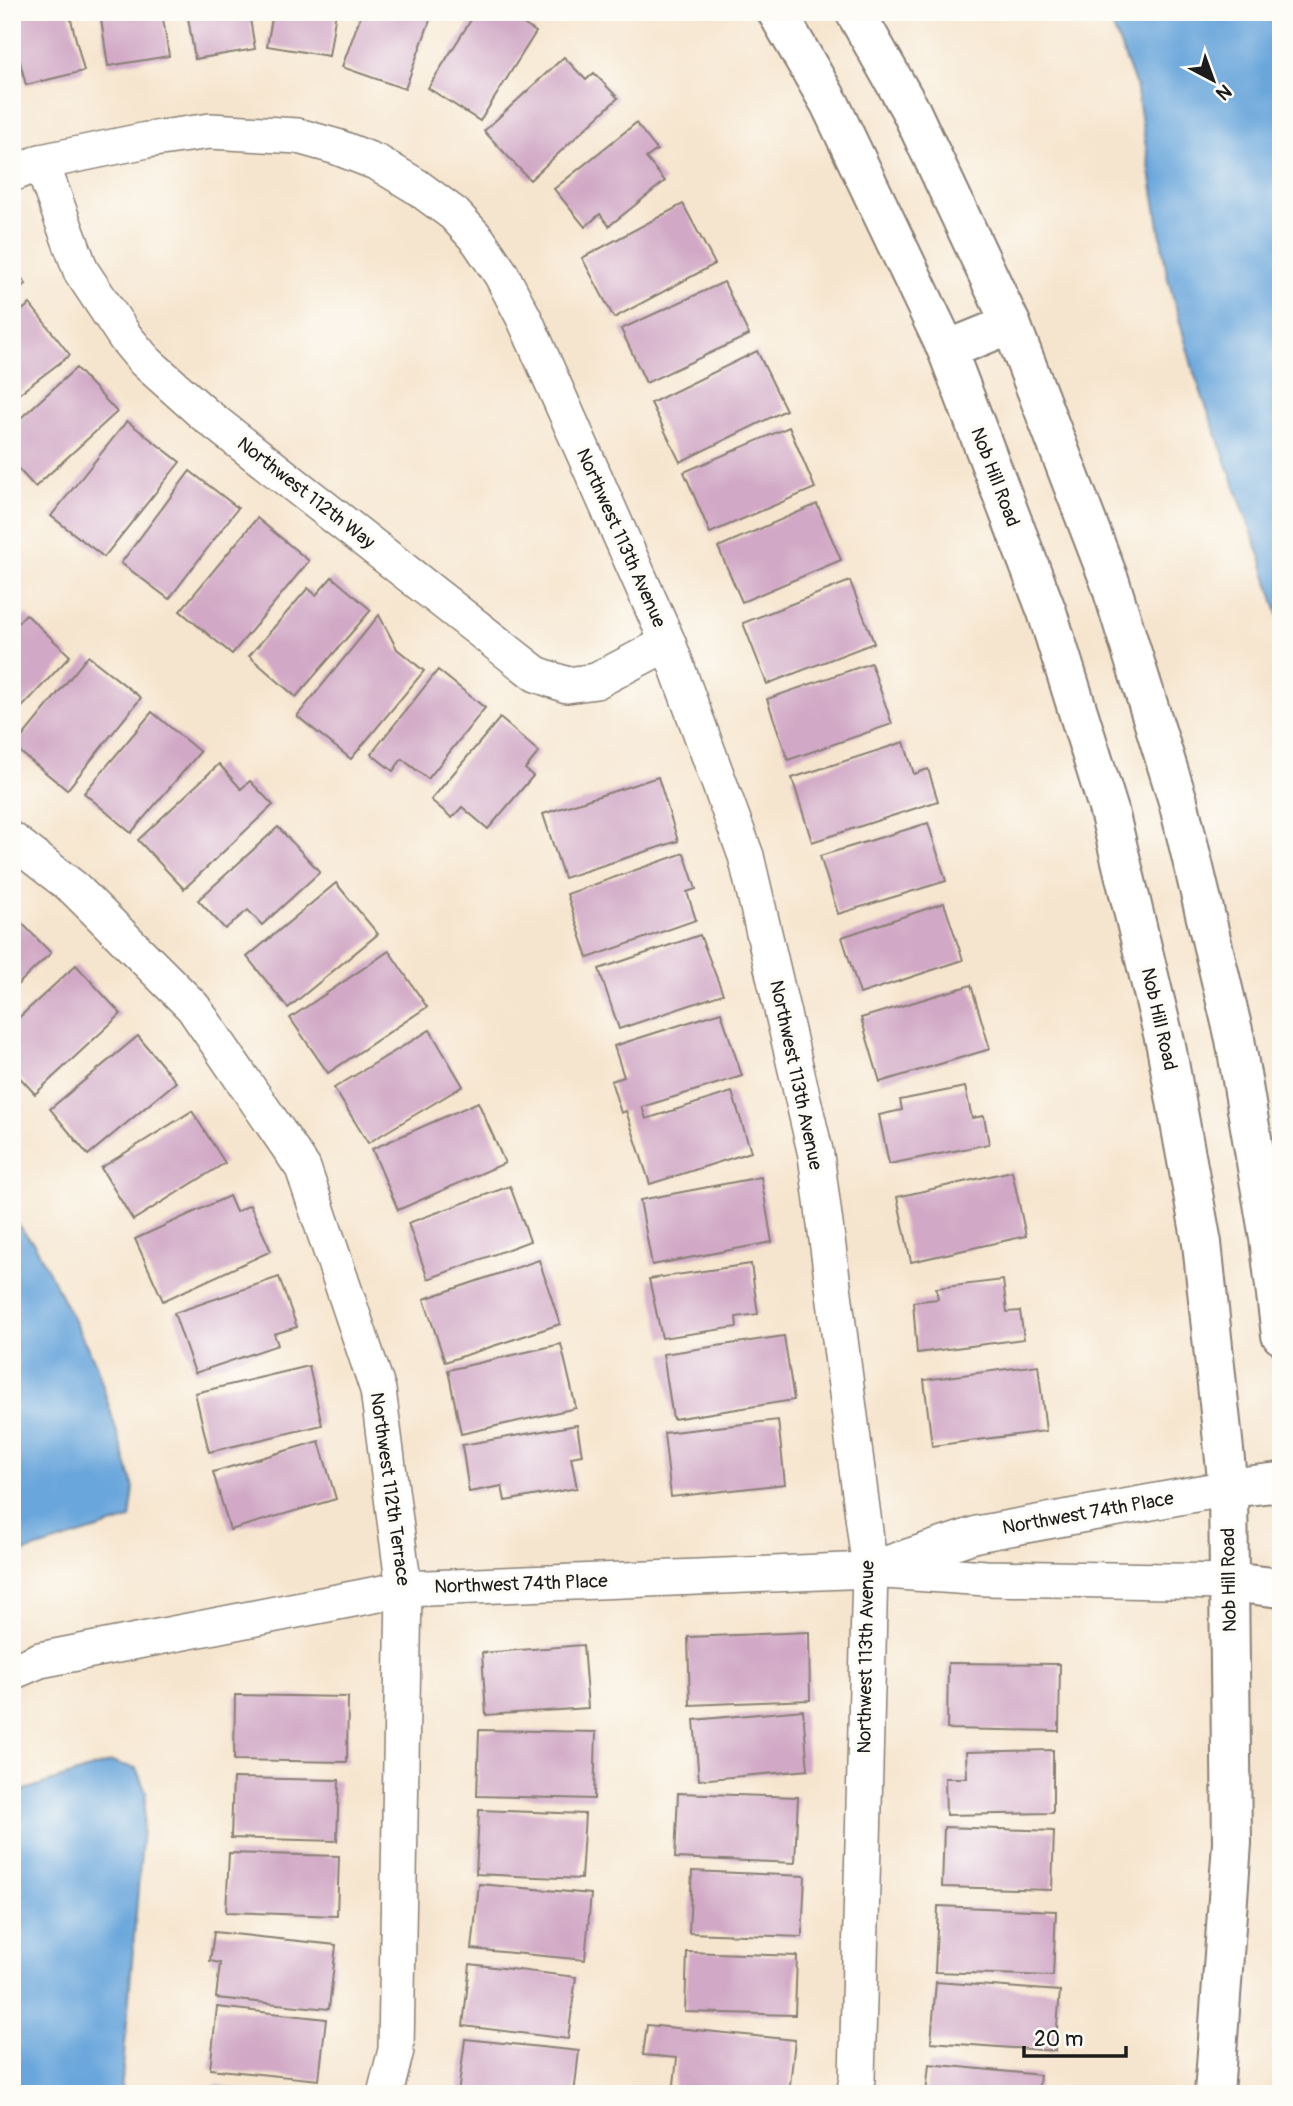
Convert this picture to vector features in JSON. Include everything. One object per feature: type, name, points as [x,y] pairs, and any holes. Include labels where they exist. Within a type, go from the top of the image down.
[{"type":"main road","name":"Nob Hill Road","points":[[777,12],[830,104],[947,350],[1047,612],[1109,811],[1166,1046],[1202,1243],[1228,1488],[1232,1843],[1214,2094]]},
{"type":"main road","points":[[855,12],[911,111],[1011,324],[1110,582],[1178,801],[1235,1040],[1269,1238],[1281,1335]]},
{"type":"main road","points":[[947,350],[1011,324]]},
{"type":"main road","points":[[1228,1488],[1281,1482]]},
{"type":"main road","points":[[1229,1582],[1281,1588]]},
{"type":"street","name":"Northwest 113th Avenue","points":[[26,168],[147,140],[210,131],[298,136],[337,146],[378,163],[454,214],[478,240],[501,274],[525,320],[668,643],[746,856],[816,1155],[870,1570],[857,2079],[854,2094]]},
{"type":"street","name":"Northwest 112th Way","points":[[26,168],[81,271],[125,337],[145,361],[202,413],[536,674],[566,685],[596,681],[668,643]]},
{"type":"street","name":"Northwest 112th Terrace","points":[[12,840],[75,889],[193,1007],[303,1168],[378,1390],[404,1589],[396,2050],[385,2094]]},
{"type":"street","name":"Northwest 74th Place","points":[[870,1570],[977,1534],[1228,1488]]},
{"type":"street","name":"Northwest 74th Place","points":[[12,1672],[40,1660],[404,1589],[870,1570],[986,1578],[1229,1582]]},
{"type":"water","points":[[1107,12],[1281,12],[1281,624],[1261,558],[1194,373],[1167,275],[1136,86]]},
{"type":"water","points":[[12,1218],[35,1245],[96,1364],[134,1488],[130,1519],[12,1556]]},
{"type":"water","points":[[111,1762],[136,1768],[146,1792],[121,2094],[12,2094],[12,1794]]},
{"type":"building","points":[[12,12],[69,12],[84,71],[26,85],[12,31]]},
{"type":"building","points":[[100,12],[162,12],[169,56],[108,66]]},
{"type":"building","points":[[187,12],[249,12],[255,49],[195,59]]},
{"type":"building","points":[[273,12],[336,12],[329,56],[267,46]]},
{"type":"building","points":[[362,12],[433,12],[405,89],[342,67]]},
{"type":"building","points":[[476,12],[504,12],[536,32],[480,121],[428,88]]},
{"type":"building","points":[[564,57],[586,80],[594,73],[618,98],[530,180],[484,131]]},
{"type":"building","points":[[636,123],[657,150],[646,158],[665,181],[609,226],[600,214],[585,227],[554,189]]},
{"type":"building","points":[[683,204],[715,264],[614,318],[582,258]]},
{"type":"building","points":[[12,266],[26,284],[12,295]]},
{"type":"building","points":[[724,282],[749,335],[646,383],[621,329]]},
{"type":"building","points":[[30,304],[70,355],[12,399],[12,318]]},
{"type":"building","points":[[757,351],[786,410],[680,462],[651,403]]},
{"type":"building","points":[[76,368],[117,412],[35,487],[12,462],[12,426]]},
{"type":"building","points":[[127,421],[180,462],[104,557],[51,516]]},
{"type":"building","points":[[789,427],[815,488],[710,533],[684,472]]},
{"type":"building","points":[[190,471],[238,508],[169,599],[121,563]]},
{"type":"building","points":[[817,504],[841,560],[742,602],[718,547]]},
{"type":"building","points":[[257,518],[309,561],[232,654],[180,611]]},
{"type":"building","points":[[332,577],[371,610],[296,697],[249,656],[308,588],[316,595]]},
{"type":"building","points":[[850,581],[874,643],[767,684],[743,623]]},
{"type":"building","points":[[26,614],[70,656],[12,718],[12,629]]},
{"type":"building","points":[[379,615],[397,649],[424,671],[351,759],[297,716]]},
{"type":"building","points":[[88,656],[141,698],[67,790],[14,747]]},
{"type":"building","points":[[871,663],[892,724],[788,760],[767,699]]},
{"type":"building","points":[[438,670],[485,708],[428,779],[402,759],[393,771],[371,754]]},
{"type":"building","points":[[152,712],[200,752],[131,833],[84,793]]},
{"type":"building","points":[[500,718],[539,752],[525,769],[533,776],[488,829],[462,807],[452,818],[431,800]]},
{"type":"building","points":[[904,742],[914,774],[928,769],[938,801],[812,842],[792,778]]},
{"type":"building","points":[[219,764],[241,789],[250,781],[273,805],[184,889],[138,840]]},
{"type":"building","points":[[658,777],[678,841],[564,878],[543,814]]},
{"type":"building","points":[[928,823],[946,881],[838,914],[820,856]]},
{"type":"building","points":[[278,827],[320,872],[262,925],[248,910],[225,929],[198,900]]},
{"type":"building","points":[[684,853],[696,889],[687,892],[696,920],[588,958],[567,894]]},
{"type":"building","points":[[336,883],[378,934],[288,1008],[247,957]]},
{"type":"building","points":[[944,903],[963,960],[860,994],[842,937]]},
{"type":"building","points":[[12,913],[51,953],[12,990]]},
{"type":"building","points":[[700,935],[723,994],[619,1029],[599,969]]},
{"type":"building","points":[[389,951],[427,1007],[328,1073],[290,1018]]},
{"type":"building","points":[[76,965],[121,1014],[35,1094],[12,1069],[12,1024]]},
{"type":"building","points":[[971,985],[990,1049],[880,1082],[861,1018]]},
{"type":"building","points":[[721,1012],[742,1076],[642,1107],[646,1119],[732,1092],[751,1152],[650,1184],[626,1111],[621,1113],[611,1081],[624,1077],[614,1046]]},
{"type":"building","points":[[430,1030],[463,1086],[368,1143],[334,1088]]},
{"type":"building","points":[[138,1036],[176,1082],[88,1155],[50,1109]]},
{"type":"building","points":[[965,1087],[972,1118],[984,1116],[989,1144],[889,1164],[879,1115],[902,1110],[900,1100]]},
{"type":"building","points":[[478,1102],[505,1163],[398,1210],[372,1149]]},
{"type":"building","points":[[192,1111],[225,1163],[133,1220],[101,1168]]},
{"type":"building","points":[[1012,1171],[1026,1236],[911,1262],[897,1197]]},
{"type":"building","points":[[761,1177],[772,1242],[652,1265],[640,1200]]},
{"type":"building","points":[[510,1186],[530,1241],[428,1279],[408,1223]]},
{"type":"building","points":[[229,1196],[236,1212],[250,1205],[271,1251],[163,1301],[135,1239]]},
{"type":"building","points":[[539,1260],[560,1324],[445,1362],[424,1299]]},
{"type":"building","points":[[751,1264],[758,1314],[736,1317],[737,1327],[662,1338],[649,1279]]},
{"type":"building","points":[[279,1277],[297,1327],[274,1334],[278,1345],[195,1373],[174,1313]]},
{"type":"building","points":[[1003,1280],[1007,1312],[1020,1311],[1024,1339],[917,1353],[913,1302],[938,1299],[936,1288]]},
{"type":"building","points":[[784,1336],[794,1400],[673,1419],[663,1354]]},
{"type":"building","points":[[561,1344],[576,1408],[461,1434],[448,1370]]},
{"type":"building","points":[[1038,1365],[1046,1431],[932,1446],[924,1380]]},
{"type":"building","points":[[309,1366],[322,1425],[209,1452],[195,1393]]},
{"type":"building","points":[[778,1420],[785,1484],[671,1497],[664,1433]]},
{"type":"building","points":[[577,1425],[582,1455],[571,1457],[577,1488],[505,1501],[502,1486],[469,1492],[462,1445]]},
{"type":"building","points":[[319,1441],[336,1499],[230,1530],[213,1472]]},
{"type":"building","points":[[809,1632],[810,1700],[690,1705],[688,1637]]},
{"type":"building","points":[[583,1645],[588,1708],[486,1715],[482,1653]]},
{"type":"building","points":[[948,1663],[1060,1664],[1059,1731],[947,1729]]},
{"type":"building","points":[[235,1695],[348,1697],[347,1762],[234,1760]]},
{"type":"building","points":[[803,1710],[808,1770],[699,1780],[694,1720]]},
{"type":"building","points":[[479,1730],[596,1732],[594,1799],[477,1796]]},
{"type":"building","points":[[1053,1750],[1053,1813],[946,1815],[945,1778],[967,1778],[966,1752]]},
{"type":"building","points":[[233,1778],[339,1780],[337,1841],[231,1838]]},
{"type":"building","points":[[678,1793],[798,1797],[795,1863],[675,1858]]},
{"type":"building","points":[[479,1810],[585,1814],[581,1879],[476,1874]]},
{"type":"building","points":[[944,1827],[1054,1831],[1052,1890],[942,1887]]},
{"type":"building","points":[[229,1853],[339,1856],[337,1916],[226,1912]]},
{"type":"building","points":[[692,1871],[805,1876],[802,1937],[689,1933]]},
{"type":"building","points":[[479,1884],[591,1894],[585,1960],[472,1949]]},
{"type":"building","points":[[938,1906],[1056,1911],[1053,1976],[935,1972]]},
{"type":"building","points":[[214,1932],[336,1945],[329,2009],[216,1998],[220,1963],[210,1961]]},
{"type":"building","points":[[687,1952],[797,1956],[795,2015],[685,2012]]},
{"type":"building","points":[[470,1964],[576,1977],[568,2039],[463,2026]]},
{"type":"building","points":[[936,1982],[1060,1991],[1055,2051],[931,2042]]},
{"type":"building","points":[[217,2007],[326,2019],[319,2080],[210,2069]]},
{"type":"building","points":[[647,2025],[795,2040],[789,2094],[673,2093],[677,2058],[643,2055]]},
{"type":"building","points":[[465,2039],[579,2051],[574,2094],[458,2094]]},
{"type":"building","points":[[929,2064],[1040,2075],[1038,2094],[926,2094]]},
{"type":"building","points":[[216,2084],[248,2093],[248,2094],[213,2094]]}]
